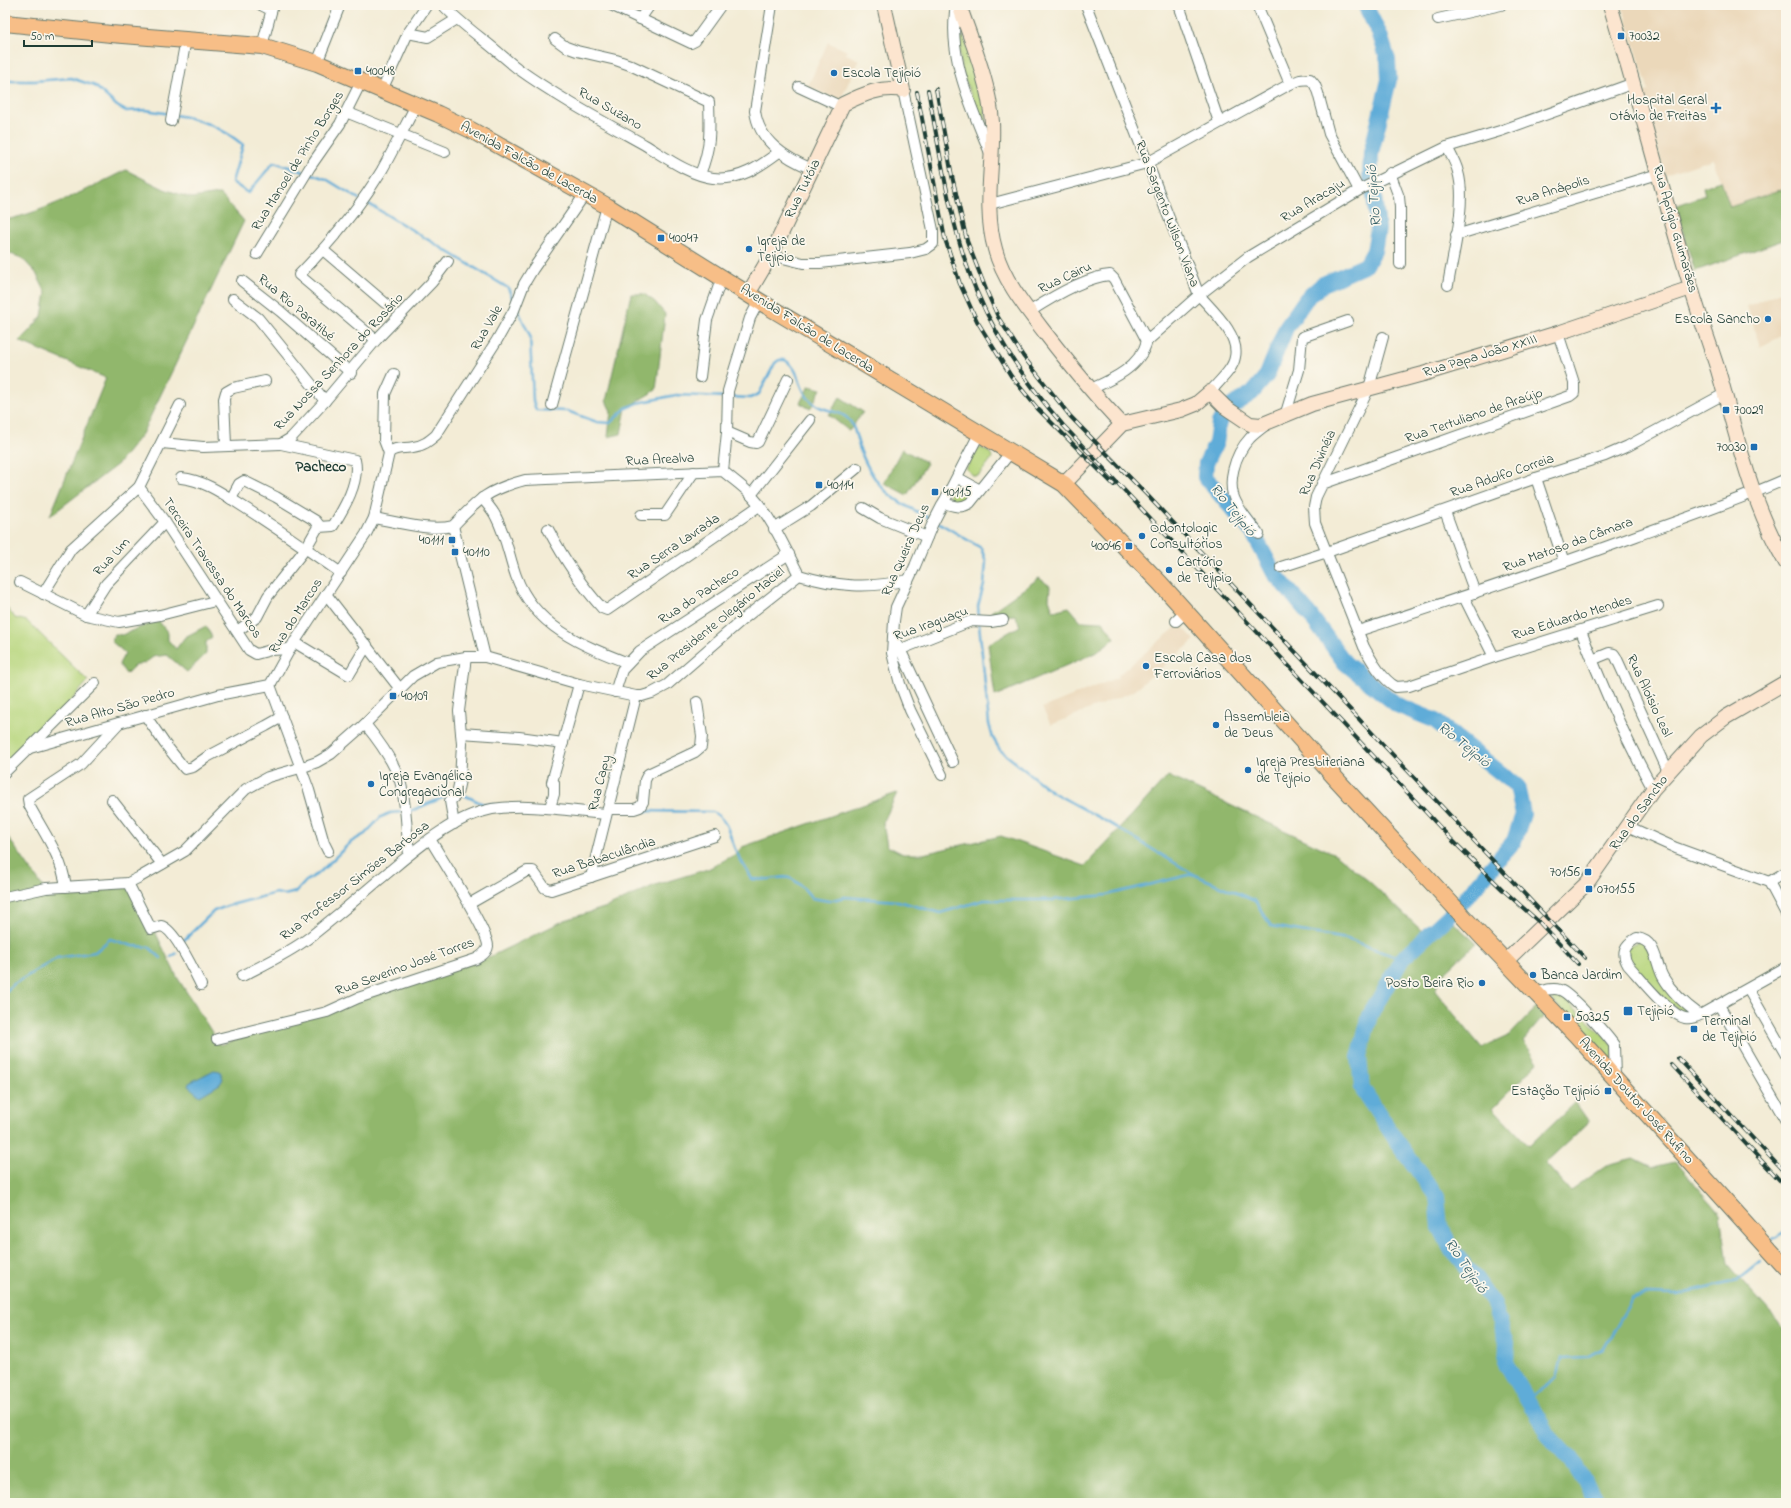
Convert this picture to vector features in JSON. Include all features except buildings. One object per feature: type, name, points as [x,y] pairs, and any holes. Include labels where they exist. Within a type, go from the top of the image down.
[{"type":"main road","name":"Avenida Falcão de Lacerda","points":[[5,23],[111,34],[262,46],[317,63],[382,90],[471,130],[607,206],[754,298],[1010,453],[1064,484],[1160,583],[1181,617],[1483,938]]},
{"type":"main road","name":"Avenida Doutor José Rufino","points":[[1483,938],[1615,1078],[1786,1268]]},
{"type":"street","points":[[261,5],[272,8],[262,46]]},
{"type":"street","points":[[317,63],[340,5]]},
{"type":"street","points":[[382,90],[408,34],[427,5]]},
{"type":"street","name":"Rua Suzano","points":[[443,5],[457,19],[506,59],[542,85],[619,131],[682,166],[700,174],[712,178],[738,176],[760,166],[779,152]]},
{"type":"street","points":[[611,5],[692,43],[721,5]]},
{"type":"street","points":[[640,19],[650,5]]},
{"type":"street","points":[[772,5],[755,111],[756,121],[760,130],[779,152],[812,169]]},
{"type":"street","points":[[771,255],[803,263],[820,263],[910,253],[926,249],[933,244],[933,230],[904,90],[884,5]]},
{"type":"street","points":[[956,5],[953,22],[956,54],[970,102],[991,154]]},
{"type":"street","points":[[960,5],[981,70],[992,121],[990,223],[996,254],[1012,286],[1029,312],[1091,390],[1122,424],[1064,484]]},
{"type":"street","name":"Rua Sargento Wilson Viana","points":[[1086,5],[1199,295],[1227,328],[1236,347],[1235,357],[1231,367],[1210,392],[1196,404],[1160,416],[1122,424]]},
{"type":"street","points":[[1179,5],[1219,122]]},
{"type":"street","points":[[1257,5],[1290,84]]},
{"type":"street","points":[[1438,19],[1500,5]]},
{"type":"street","name":"Rua Aprígio Guimarães","points":[[1610,5],[1660,171],[1691,288],[1753,494],[1768,531],[1786,563]]},
{"type":"street","points":[[408,34],[428,37],[457,19]]},
{"type":"street","points":[[172,121],[186,39]]},
{"type":"street","points":[[555,39],[566,47],[577,52],[630,64],[709,102],[710,126],[708,154],[700,174]]},
{"type":"street","points":[[990,204],[1147,163],[1290,84],[1306,79],[1310,79],[1313,82],[1318,93],[1329,134],[1360,189]]},
{"type":"street","name":"Rua Manoel de Pinho Borges","points":[[257,254],[310,167],[340,124],[361,82]]},
{"type":"street","name":"Rua Aracaju","points":[[1091,390],[1110,380],[1134,363],[1145,349],[1147,341],[1199,295],[1248,257],[1360,189],[1447,147],[1500,131],[1634,83]]},
{"type":"street","points":[[799,86],[843,106],[876,90],[892,88],[904,90]]},
{"type":"street","points":[[376,340],[299,275],[323,250],[363,199],[383,168],[416,105]]},
{"type":"street","name":"Rua Tutóia","points":[[754,298],[771,255],[843,106]]},
{"type":"street","points":[[346,112],[445,152]]},
{"type":"street","points":[[1447,147],[1458,171],[1461,186],[1461,202],[1448,285]]},
{"type":"street","name":"Rua Anápolis","points":[[1456,235],[1660,171]]},
{"type":"street","points":[[1389,174],[1399,196],[1400,264]]},
{"type":"street","name":"Rua Vale","points":[[390,451],[423,444],[436,435],[481,367],[514,310],[524,284],[533,268],[585,194]]},
{"type":"street","points":[[552,405],[607,206]]},
{"type":"street","points":[[323,250],[385,303]]},
{"type":"street","name":"Rua Nossa Senhora do Rosário","points":[[162,443],[203,447],[281,444],[291,438],[325,401],[376,340],[432,282],[448,261]]},
{"type":"street","name":"Rua Cairu","points":[[1029,312],[1061,293],[1095,279],[1110,275],[1114,279],[1147,341]]},
{"type":"street","points":[[700,377],[707,320],[722,277]]},
{"type":"street","name":"Rua Rio Paratibé","points":[[242,281],[280,311],[350,372]]},
{"type":"street","name":"Rua Papa João XXIII","points":[[1210,392],[1225,407],[1250,424],[1261,425],[1312,404],[1558,333],[1691,288]]},
{"type":"street","points":[[754,298],[727,396],[727,432],[723,471],[751,495],[774,529],[799,575],[822,582],[857,587],[889,584],[908,580]]},
{"type":"street","points":[[233,299],[258,318],[325,401]]},
{"type":"street","points":[[1285,416],[1299,370],[1302,337],[1348,321]]},
{"type":"street","name":"Rua Tertuliano de Araújo","points":[[1322,484],[1565,400],[1575,389],[1558,333]]},
{"type":"street","name":"Rua Divinéia","points":[[1358,631],[1315,523],[1314,514],[1316,497],[1369,388],[1383,337]]},
{"type":"street","points":[[394,374],[385,394],[384,440],[390,451],[374,518],[436,528],[453,526],[485,657]]},
{"type":"street","points":[[727,432],[750,442],[758,442],[788,378]]},
{"type":"street","points":[[226,445],[225,395],[229,390],[266,381]]},
{"type":"street","name":"Rua Adolfo Correia","points":[[1281,567],[1536,478],[1605,456],[1628,446],[1724,394]]},
{"type":"street","points":[[43,594],[71,549],[139,486],[180,405]]},
{"type":"street","points":[[751,495],[810,420]]},
{"type":"street","name":"Rua Papa João XXIII","points":[[1259,534],[1236,503],[1232,491],[1231,476],[1240,454],[1250,438],[1269,423]]},
{"type":"street","name":"Rua Queira Deus","points":[[942,775],[910,710],[900,684],[893,638],[896,607],[932,525],[958,478],[979,434]]},
{"type":"street","points":[[231,499],[239,484],[244,481],[276,497],[319,525],[334,526],[350,498],[357,466],[355,460],[281,444]]},
{"type":"street","points":[[942,505],[963,507],[970,503],[1010,453]]},
{"type":"street","points":[[774,529],[811,506],[857,468]]},
{"type":"street","name":"Rua Arealva","points":[[453,526],[482,498],[503,486],[525,480],[723,471]]},
{"type":"street","points":[[642,515],[665,515],[694,472]]},
{"type":"street","points":[[181,478],[194,480],[231,499],[306,548],[341,573]]},
{"type":"street","points":[[958,478],[980,490]]},
{"type":"street","points":[[1536,478],[1564,562]]},
{"type":"street","name":"Rua Matoso da Câmara","points":[[1358,631],[1464,597],[1564,562],[1753,494],[1786,479]]},
{"type":"street","name":"Terceira Travessa do Marcos","points":[[139,486],[165,522],[215,601],[249,650],[254,654],[292,646]]},
{"type":"street","points":[[482,498],[501,527],[520,586],[537,612],[556,629],[570,638],[628,663]]},
{"type":"street","name":"Rua Serra Lavrada","points":[[548,528],[577,577],[605,610],[610,609],[759,506]]},
{"type":"street","points":[[863,508],[880,518],[927,537]]},
{"type":"street","points":[[1445,511],[1475,593]]},
{"type":"street","name":"Rua do Marcos","points":[[270,685],[292,646],[326,594],[355,554],[374,518]]},
{"type":"street","name":"Rua Um","points":[[86,615],[103,588],[165,522]]},
{"type":"street","points":[[236,631],[257,617],[278,582],[306,548],[319,525]]},
{"type":"street","name":"Rua do Pacheco","points":[[615,692],[622,670],[640,651],[788,554]]},
{"type":"street","name":"Rua Presidente Olegário Maciel","points":[[128,883],[185,851],[246,789],[255,782],[279,772],[300,768],[317,762],[331,754],[365,724],[413,676],[437,662],[466,657],[485,657],[579,684],[642,696],[652,693],[667,685],[742,620],[799,575]]},
{"type":"street","points":[[20,582],[86,615],[119,622],[138,620],[215,601]]},
{"type":"street","points":[[326,594],[368,645],[400,689]]},
{"type":"street","points":[[1464,597],[1494,657]]},
{"type":"street","name":"Rua Eduardo Mendes","points":[[1358,631],[1370,659],[1383,676],[1396,687],[1409,686],[1494,657],[1658,606]]},
{"type":"street","name":"Rua Iraguaçu","points":[[896,651],[976,620],[987,622],[1003,620]]},
{"type":"street","points":[[1581,631],[1633,754],[1653,789]]},
{"type":"street","points":[[292,646],[349,675],[368,645]]},
{"type":"street","name":"Rua Queira Deus","points":[[896,651],[953,762]]},
{"type":"street","name":"Rua Aloísio Leal","points":[[1592,660],[1609,653],[1614,654],[1668,771]]},
{"type":"street","points":[[454,824],[450,801],[458,790],[462,744],[459,711],[466,657]]},
{"type":"street","name":"Rua do Sancho","points":[[1506,961],[1587,883],[1653,789],[1668,771],[1712,726],[1786,682]]},
{"type":"street","points":[[5,772],[95,683]]},
{"type":"street","points":[[551,804],[554,794],[554,783],[552,782],[579,684]]},
{"type":"street","points":[[270,685],[309,790],[324,843],[328,851]]},
{"type":"street","name":"Rua Alto São Pedro","points":[[30,748],[218,695],[270,685]]},
{"type":"street","name":"Rua Capy","points":[[591,877],[636,696]]},
{"type":"street","name":"Rua Professor Simões Barbosa","points":[[242,976],[296,947],[371,887],[408,854],[454,824],[470,816],[490,810],[508,808],[607,811],[634,809],[640,807],[643,802],[645,780],[648,774],[690,755],[701,747],[702,736],[697,702]]},
{"type":"street","points":[[145,715],[185,769],[193,768],[207,758],[282,716]]},
{"type":"street","points":[[66,887],[62,866],[29,805],[28,799],[81,764],[119,723]]},
{"type":"street","points":[[365,724],[390,760],[400,782],[408,854]]},
{"type":"street","points":[[461,733],[519,737],[563,743]]},
{"type":"street","points":[[112,800],[162,864]]},
{"type":"street","points":[[1627,826],[1676,848],[1769,882],[1786,914]]},
{"type":"street","name":"Rua Babaculândia","points":[[469,904],[531,870],[548,890],[715,836]]},
{"type":"street","name":"Rua Severino José Torres","points":[[217,1039],[327,1012],[358,998],[470,961],[482,955],[486,951],[488,945],[469,904],[430,839]]},
{"type":"street","points":[[1769,882],[1786,872]]},
{"type":"street","points":[[5,897],[46,888],[128,883],[151,929],[161,926],[168,928],[188,959],[201,985]]},
{"type":"street","points":[[1700,1015],[1689,1007],[1662,976],[1656,955],[1648,942],[1637,938],[1631,941],[1624,950],[1624,955],[1628,965],[1647,987],[1673,1012],[1678,1016],[1689,1019],[1700,1015],[1786,967]]},
{"type":"street","points":[[1535,993],[1558,989],[1567,994],[1614,1045],[1615,1078]]},
{"type":"street","points":[[1748,989],[1786,1055]]},
{"type":"street","points":[[1719,1004],[1786,1121]]},
{"type":"shaded area","name":"Hospital Geral Otávio de Freitas","points":[[1622,5],[1786,5],[1786,188],[1730,208],[1713,159],[1665,175],[1642,93],[1649,91]]},
{"type":"shaded area","name":"Escola Tejipió","points":[[828,42],[847,51],[846,54],[859,60],[840,101],[808,86]]},
{"type":"shaded area","name":"Escola Sancho","points":[[1786,290],[1786,333],[1760,347],[1747,306]]},
{"type":"shaded area","name":"Escola Casa dos Ferroviários","points":[[1180,624],[1195,640],[1132,692],[1051,725],[1042,708],[1119,677],[1118,675]]},
{"type":"green space","points":[[957,21],[973,61],[982,90],[986,118],[985,132],[961,69]]},
{"type":"green space","points":[[126,170],[164,189],[191,198],[220,194],[244,221],[142,434],[118,464],[50,516],[106,378],[19,341],[42,316],[46,293],[36,273],[22,258],[5,252],[5,220],[51,205],[82,192]]},
{"type":"green space","points":[[1721,181],[1730,207],[1786,188],[1786,239],[1695,271],[1675,206],[1705,195],[1703,187]]},
{"type":"green space","points":[[631,294],[644,294],[655,302],[665,314],[656,390],[626,408],[621,434],[608,437],[611,411],[606,401]]},
{"type":"green space","points":[[809,386],[821,389],[810,409],[800,403]]},
{"type":"green space","points":[[840,397],[863,412],[849,431],[829,415]]},
{"type":"green space","points":[[982,448],[990,453],[992,458],[979,475],[974,476],[966,469],[977,449]]},
{"type":"green space","points":[[902,449],[927,463],[907,495],[884,483]]},
{"type":"green space","points":[[957,483],[963,485],[966,495],[962,501],[953,503],[948,498]]},
{"type":"green space","points":[[1039,578],[1050,586],[1049,599],[1053,611],[1069,607],[1081,621],[1103,622],[1115,638],[1095,653],[995,696],[988,644],[1020,626],[1015,615],[995,616],[991,612]]},
{"type":"green space","points":[[5,606],[15,618],[27,621],[88,681],[70,702],[5,766]]},
{"type":"green space","points":[[158,620],[168,633],[168,640],[176,649],[185,637],[206,626],[212,637],[206,642],[206,654],[187,672],[167,655],[153,657],[145,663],[134,666],[126,674],[119,664],[125,653],[111,641],[115,634],[122,635]]},
{"type":"green space","points":[[1168,776],[1337,855],[1371,883],[1424,933],[1453,922],[1476,943],[1441,976],[1435,991],[1482,1048],[1510,1035],[1537,1007],[1544,1016],[1523,1041],[1538,1062],[1493,1108],[1529,1146],[1575,1102],[1589,1122],[1545,1163],[1570,1191],[1609,1164],[1634,1158],[1653,1167],[1675,1162],[1720,1214],[1727,1264],[1778,1321],[1786,1334],[1786,1503],[5,1503],[5,833],[45,890],[132,884],[177,977],[220,1045],[485,959],[565,920],[607,907],[655,885],[708,869],[736,854],[742,847],[897,793],[883,823],[887,846],[903,854],[923,854],[1001,836],[1085,866]]},
{"type":"green space","points":[[1643,939],[1664,977],[1699,1016],[1689,1020],[1627,966],[1625,948]]},
{"type":"green space","points":[[1555,989],[1614,1046],[1613,1070],[1545,991]]},
{"type":"water","points":[[214,1070],[220,1071],[223,1079],[220,1084],[200,1096],[188,1086],[189,1083]]},
{"type":"waterway","name":"Rio Tejipió","points":[[1365,5],[1380,35],[1388,60],[1389,80],[1371,153],[1370,183],[1374,195],[1378,229],[1374,251],[1366,265],[1323,284],[1306,299],[1286,328],[1267,375],[1252,393],[1227,409],[1219,423],[1216,443],[1206,463],[1205,477],[1253,533],[1274,573],[1310,615],[1345,663],[1397,705],[1434,720],[1517,786],[1523,814],[1514,841],[1458,907],[1402,959],[1370,1015],[1359,1057],[1362,1088],[1394,1137],[1437,1197],[1440,1227],[1452,1250],[1476,1279],[1494,1305],[1507,1343],[1506,1363],[1548,1435],[1570,1459],[1598,1503]]},
{"type":"waterway","points":[[5,81],[35,81],[71,78],[95,86],[117,106],[126,111],[146,110],[170,114]]},
{"type":"waterway","points":[[175,115],[194,119],[211,125],[220,129],[243,145],[232,182],[248,193],[274,162],[304,172]]},
{"type":"waterway","points":[[309,173],[326,179],[359,199]]},
{"type":"waterway","points":[[364,201],[508,288],[514,302]]},
{"type":"waterway","points":[[518,310],[530,336],[533,401],[536,410],[567,411],[597,422],[610,423],[626,408],[638,403],[676,395],[726,397]]},
{"type":"waterway","points":[[731,397],[750,398],[759,394],[775,363],[779,360],[785,360],[794,368],[802,388],[813,403],[819,407],[841,414],[850,421],[854,428],[867,466],[881,486],[897,500],[932,519]]},
{"type":"waterway","points":[[936,521],[981,548],[986,562],[984,585],[978,606],[979,619]]},
{"type":"waterway","points":[[979,624],[989,724],[993,738],[1000,750],[1052,792],[1111,824],[1193,874],[1255,901],[1271,926],[1347,939],[1402,959]]},
{"type":"waterway","points":[[460,793],[485,805],[493,804]]},
{"type":"waterway","points":[[408,812],[452,794]]},
{"type":"waterway","points":[[640,811],[713,812],[724,822],[727,827],[736,851],[752,879],[763,880],[785,877],[790,878],[796,881],[812,898],[829,901],[844,897],[898,901],[940,913],[984,900],[1053,900],[1107,895],[1193,874]]},
{"type":"waterway","points":[[183,941],[214,911],[276,893],[284,895],[296,892],[306,881],[319,873],[351,842],[365,834],[381,817],[390,813],[401,812]]},
{"type":"waterway","points":[[5,992],[14,984],[57,958],[95,952],[110,939],[133,946],[149,947],[161,958]]},
{"type":"waterway","points":[[171,957],[177,953]]},
{"type":"waterway","points":[[1772,1239],[1786,1231]]},
{"type":"waterway","points":[[1527,1399],[1556,1378],[1561,1358],[1585,1357],[1603,1349],[1632,1299],[1646,1294],[1677,1295],[1737,1281],[1761,1262]]},
{"type":"railway","points":[[936,89],[952,176],[967,241],[998,317],[1023,356],[1070,416],[1147,495],[1585,958]]},
{"type":"railway","points":[[928,90],[947,192],[959,242],[967,266],[984,309],[1014,361],[1026,378],[1063,425],[1452,840],[1502,889],[1539,922],[1578,964]]},
{"type":"railway","points":[[917,92],[945,239],[960,284],[977,321],[1011,376],[1038,409],[1114,485]]},
{"type":"railway","points":[[1678,1058],[1786,1174]]},
{"type":"railway","points":[[1671,1064],[1786,1187]]},
{"type":"place","name":"70032","points":[[1621,36]]},
{"type":"place","name":"40048","points":[[358,71]]},
{"type":"place","name":"Escola Tejipió","points":[[834,73]]},
{"type":"place","name":"Hospital Geral Otávio de Freitas","points":[[1716,108]]},
{"type":"place","name":"40047","points":[[661,238]]},
{"type":"place","name":"Igreja de Tejipio","points":[[749,249]]},
{"type":"place","name":"Escola Sancho","points":[[1768,319]]},
{"type":"place","name":"70029","points":[[1726,410]]},
{"type":"place","name":"70030","points":[[1754,447]]},
{"type":"place","name":"40114","points":[[819,485]]},
{"type":"place","name":"40115","points":[[935,492]]},
{"type":"place","name":"Odontologic Consultórios","points":[[1142,536]]},
{"type":"place","name":"40111","points":[[452,540]]},
{"type":"place","name":"40046","points":[[1129,546]]},
{"type":"place","name":"40110","points":[[455,552]]},
{"type":"place","name":"Cartório de Tejipio","points":[[1169,570]]},
{"type":"place","name":"Escola Casa dos Ferroviários","points":[[1146,666]]},
{"type":"place","name":"40109","points":[[393,696]]},
{"type":"place","name":"Assembleia de Deus","points":[[1216,725]]},
{"type":"place","name":"Igreja Presbiteriana de Tejipio","points":[[1248,770]]},
{"type":"place","name":"Igreja Evangélica Congregacional","points":[[371,784]]},
{"type":"place","name":"70156","points":[[1588,872]]},
{"type":"place","name":"070155","points":[[1589,889]]},
{"type":"place","name":"Banca Jardim","points":[[1533,975]]},
{"type":"place","name":"Posto Beira Rio","points":[[1482,983]]},
{"type":"place","name":"Tejipió","points":[[1628,1011]]},
{"type":"place","name":"50325","points":[[1567,1017]]},
{"type":"place","name":"Terminal de Tejipió","points":[[1694,1029]]},
{"type":"place","name":"Estação Tejipió","points":[[1608,1091]]},
{"type":"district","name":"Pacheco","points":[[321,467]]}]
